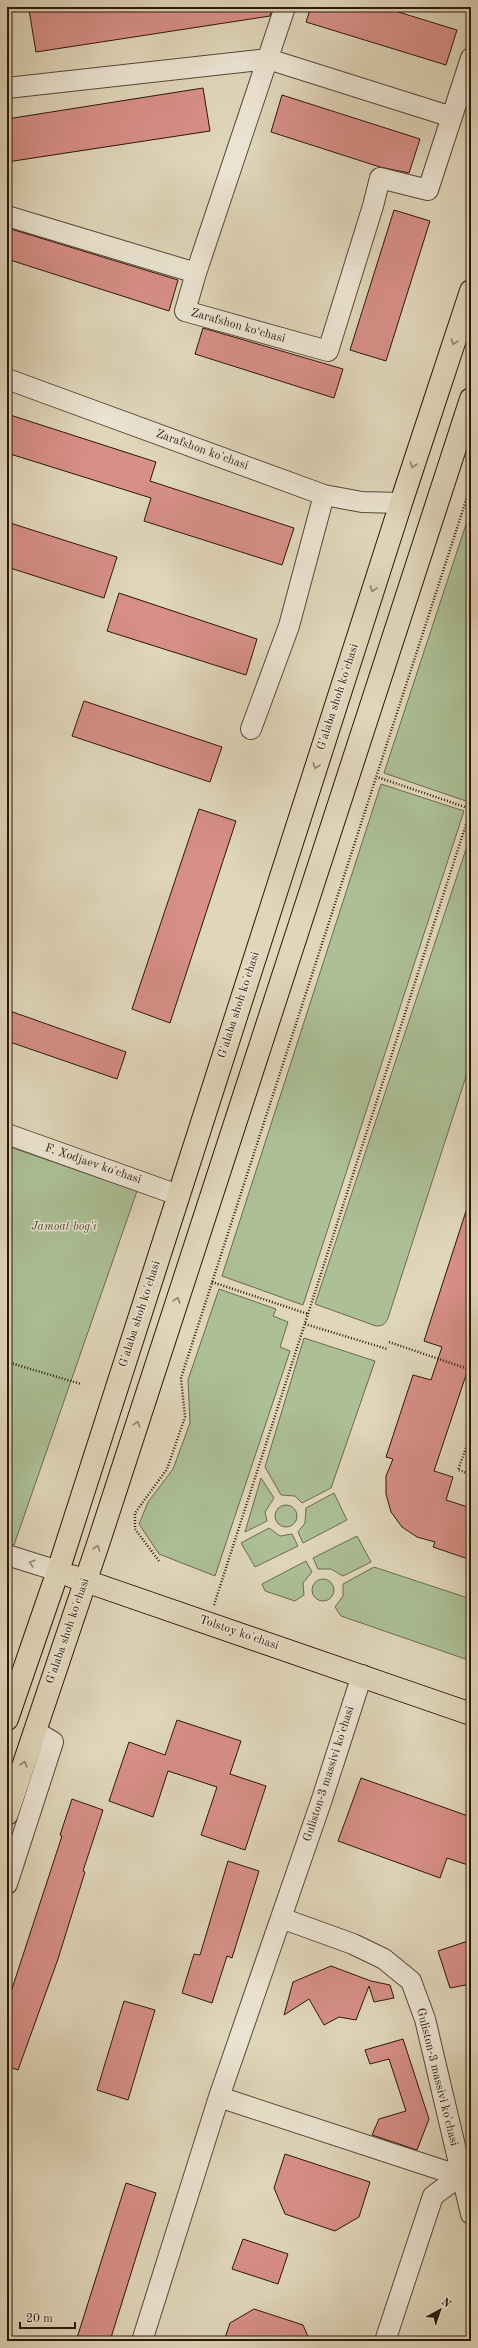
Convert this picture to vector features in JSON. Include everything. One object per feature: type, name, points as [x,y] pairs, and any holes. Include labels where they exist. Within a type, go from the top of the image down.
[{"type":"main road","name":"G'alaba shoh ko'chasi","points":[[7,1719],[58,1571],[401,503],[471,291]]},
{"type":"main road","name":"G'alaba shoh ko'chasi","points":[[7,1814],[85,1581],[471,399]]},
{"type":"main road","name":"Tolstoy ko'chasi","points":[[58,1571],[471,1714]]},
{"type":"street","points":[[7,216],[196,273],[285,7]]},
{"type":"street","points":[[7,88],[268,59],[452,117],[471,58]]},
{"type":"street","name":"Zarafshon ko‘chasi","points":[[196,273],[185,311],[328,351],[373,206],[380,178],[428,190],[452,117]]},
{"type":"street","name":"Zarafshon ko'chasi","points":[[7,379],[324,495],[362,502],[401,503]]},
{"type":"street","points":[[251,729],[289,626],[324,495]]},
{"type":"street","name":"F. Xodjaev ko'chasi","points":[[7,1134],[178,1195]]},
{"type":"street","name":"Tolstoy ko'chasi","points":[[7,1555],[58,1571]]},
{"type":"street","name":"Guliston-3 massivi ko'chasi","points":[[142,2341],[219,2097],[281,1918],[362,1675]]},
{"type":"street","points":[[7,1884],[53,1742],[35,1731]]},
{"type":"street","name":"Guliston-3 massivi ko'chasi","points":[[281,1918],[352,1944],[384,1959],[411,1981],[425,2019],[466,2174],[471,2214]]},
{"type":"street","points":[[219,2097],[466,2174]]},
{"type":"street","points":[[385,2341],[433,2196],[466,2174]]},
{"type":"path","points":[[159,1561],[134,1530],[135,1513],[167,1469],[185,1417],[181,1378],[471,485]]},
{"type":"path","points":[[208,1623],[471,809],[377,777]]},
{"type":"path","points":[[212,1282],[308,1314]]},
{"type":"path","points":[[305,1324],[386,1349]]},
{"type":"path","points":[[389,1342],[471,1370]]},
{"type":"path","points":[[7,1362],[81,1384]]},
{"type":"path","points":[[471,1434],[458,1470],[471,1474]]},
{"type":"green space","points":[[471,509],[471,785],[466,801],[384,773]]},
{"type":"green space","points":[[381,784],[464,811],[303,1305],[222,1276]]},
{"type":"green space","points":[[471,834],[471,1061],[388,1318],[383,1325],[376,1326],[315,1304]]},
{"type":"green space","name":"Jamoat bog'i","points":[[7,1146],[137,1191],[14,1545],[7,1543]]},
{"type":"green space","points":[[219,1289],[276,1309],[273,1316],[288,1322],[280,1347],[290,1351],[215,1576],[159,1554],[139,1524],[148,1502],[173,1469],[190,1423],[188,1380]]},
{"type":"green space","points":[[304,1338],[375,1361],[331,1488],[302,1503],[295,1496],[281,1495],[265,1467]]},
{"type":"green space","points":[[261,1478],[274,1498],[265,1512],[267,1521],[245,1532]]},
{"type":"green space","points":[[334,1493],[347,1520],[303,1543],[298,1532],[305,1523],[306,1508]]},
{"type":"green space","points":[[286,1505],[294,1508],[297,1516],[294,1524],[286,1527],[278,1524],[275,1516],[278,1508]]},
{"type":"green space","points":[[269,1528],[280,1536],[292,1534],[298,1546],[255,1567],[241,1543]]},
{"type":"green space","points":[[357,1536],[371,1562],[343,1576],[331,1569],[318,1569],[313,1558]]},
{"type":"green space","points":[[306,1561],[312,1572],[303,1583],[304,1595],[295,1601],[265,1591],[262,1584]]},
{"type":"green space","points":[[374,1567],[471,1599],[471,1661],[341,1616],[335,1607],[343,1596],[343,1584]]},
{"type":"green space","points":[[323,1579],[331,1582],[334,1590],[331,1598],[323,1601],[315,1598],[312,1590],[315,1582]]},
{"type":"building","points":[[46,7],[271,7],[271,12],[270,16],[36,52],[29,10]]},
{"type":"building","points":[[311,7],[382,7],[457,30],[446,65],[306,22]]},
{"type":"building","points":[[203,88],[210,131],[7,162],[7,119]]},
{"type":"building","points":[[282,95],[420,139],[409,173],[380,167],[271,132]]},
{"type":"building","points":[[394,210],[430,221],[386,361],[350,350]]},
{"type":"building","points":[[11,229],[178,280],[169,311],[7,259],[7,247]]},
{"type":"building","points":[[203,328],[343,369],[334,398],[195,354]]},
{"type":"building","points":[[7,414],[156,462],[150,481],[294,528],[282,565],[144,521],[151,498],[7,453]]},
{"type":"building","points":[[7,522],[117,557],[104,598],[7,567]]},
{"type":"building","points":[[119,593],[257,639],[246,675],[107,631]]},
{"type":"building","points":[[84,701],[222,747],[210,782],[72,736]]},
{"type":"building","points":[[199,809],[236,821],[170,1023],[132,1009]]},
{"type":"building","points":[[7,1010],[126,1052],[117,1079],[7,1041]]},
{"type":"building","points":[[468,1205],[471,1205],[471,1360],[434,1471],[453,1477],[446,1500],[471,1508],[471,1560],[433,1547],[435,1542],[417,1537],[402,1527],[391,1512],[386,1494],[386,1476],[393,1459],[386,1457],[413,1375],[431,1380],[442,1347],[424,1341]]},
{"type":"building","points":[[177,1720],[241,1741],[230,1774],[266,1786],[245,1850],[201,1835],[217,1787],[168,1771],[153,1817],[109,1801],[129,1742],[165,1755]]},
{"type":"building","points":[[361,1778],[471,1817],[471,1866],[447,1858],[440,1878],[338,1841]]},
{"type":"building","points":[[72,1799],[103,1810],[83,1871],[85,1872],[58,1959],[18,2070],[7,2066],[7,2004],[62,1836],[60,1835]]},
{"type":"building","points":[[228,1861],[259,1871],[232,1958],[227,1956],[212,2003],[182,1993],[194,1954],[200,1955]]},
{"type":"building","points":[[471,1940],[471,1984],[450,1988],[438,1951]]},
{"type":"building","points":[[331,1966],[371,1981],[390,1985],[394,1998],[374,2002],[369,1986],[356,2020],[339,2017],[324,2025],[309,1999],[284,2015],[293,1982]]},
{"type":"building","points":[[124,2001],[155,2010],[128,2100],[97,2090]]},
{"type":"building","points":[[403,2039],[429,2119],[417,2150],[372,2135],[379,2119],[406,2111],[389,2059],[370,2064],[365,2050]]},
{"type":"building","points":[[285,2154],[370,2182],[359,2217],[335,2231],[285,2214],[274,2188]]},
{"type":"building","points":[[126,2183],[156,2193],[110,2341],[76,2341]]},
{"type":"building","points":[[243,2239],[288,2254],[278,2284],[232,2269]]},
{"type":"building","points":[[254,2309],[303,2325],[310,2341],[224,2341],[230,2323]]}]
